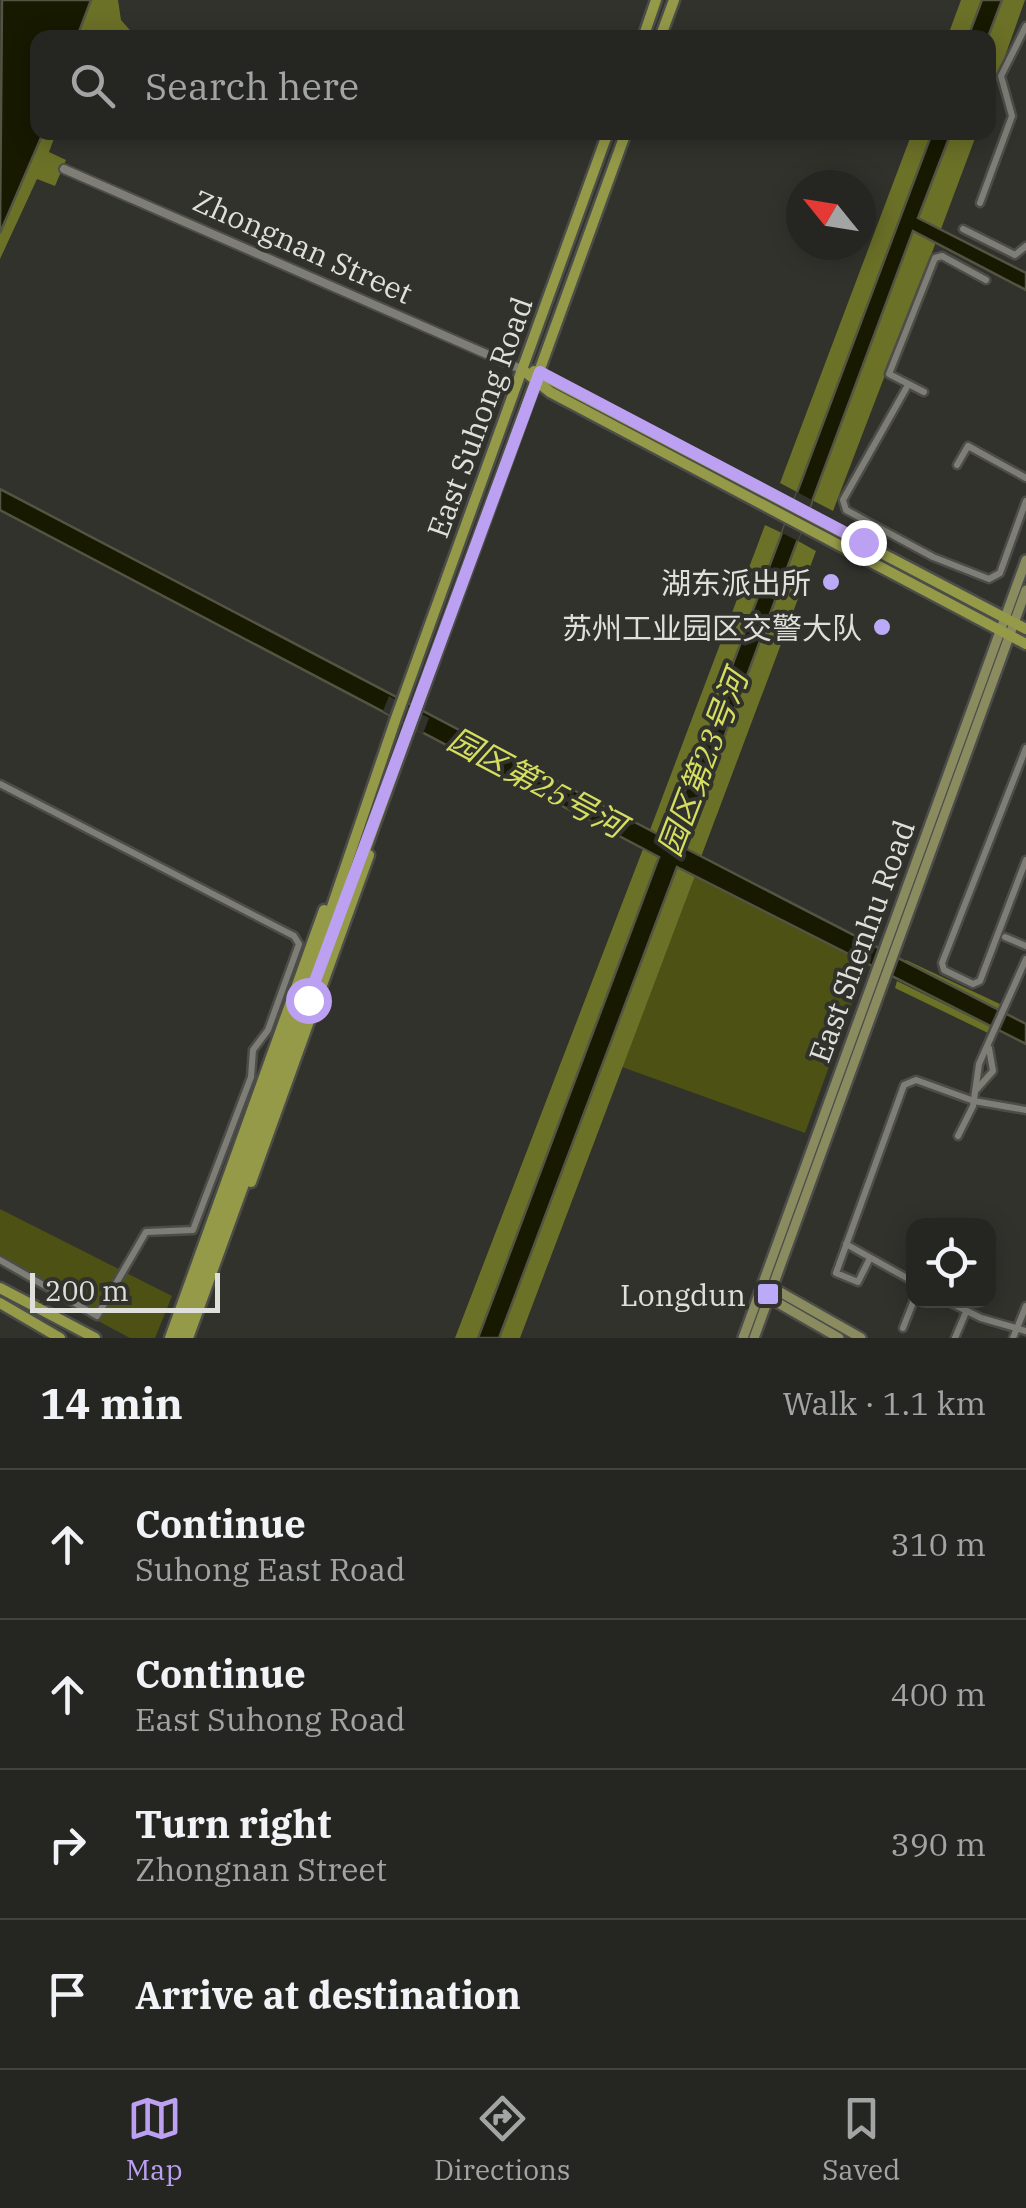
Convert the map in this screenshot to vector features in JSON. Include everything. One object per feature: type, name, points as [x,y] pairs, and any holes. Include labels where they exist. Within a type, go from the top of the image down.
[{"type":"main road","points":[[645,30],[656,0]]},
{"type":"main road","points":[[663,30],[674,0]]},
{"type":"main road","name":"East Suhong Road","points":[[340,878],[605,140]]},
{"type":"main road","name":"East Suhong Road","points":[[385,802],[623,140]]},
{"type":"main road","name":"Zhongnan Street","points":[[523,370],[1026,629]]},
{"type":"main road","name":"Zhongnan Street","points":[[538,378],[787,519],[1026,644]]},
{"type":"main road","name":"East Shenhu Road","points":[[754,1338],[1010,620],[1026,560]]},
{"type":"main road","name":"East Shenhu Road","points":[[1010,620],[1026,590]]},
{"type":"main road","points":[[180,1338],[343,902],[385,802]]},
{"type":"main road","points":[[191,1338],[385,802]]},
{"type":"main road","points":[[191,1338],[340,878]]},
{"type":"main road","points":[[170,1338],[330,893],[340,878]]},
{"type":"main road","name":"East Shenhu Road","points":[[743,1338],[882,973]]},
{"type":"main road","points":[[0,1288],[95,1338]]},
{"type":"main road","points":[[760,1291],[861,1338]]},
{"type":"main road","points":[[771,1294],[839,1338]]},
{"type":"main road","points":[[0,1304],[60,1338]]},
{"type":"street","points":[[980,203],[1012,116],[1001,76],[1026,26]]},
{"type":"street","name":"Zhongnan Street","points":[[64,168],[523,370]]},
{"type":"street","points":[[963,229],[1016,255],[1026,246]]},
{"type":"street","points":[[924,392],[889,374],[936,258],[942,256],[986,280]]},
{"type":"street","points":[[908,385],[843,500],[846,510],[933,557],[993,579],[1000,573],[1026,500]]},
{"type":"street","points":[[958,465],[968,446],[1026,478]]},
{"type":"street","points":[[863,542],[872,525]]},
{"type":"street","points":[[1026,748],[961,906],[942,963],[944,970],[973,984],[980,981],[1026,860]]},
{"type":"street","points":[[0,784],[294,936],[300,944],[268,1030],[253,1050],[251,1077],[193,1230],[146,1232],[97,1316],[0,1260]]},
{"type":"street","points":[[1005,937],[1026,946]]},
{"type":"street","points":[[958,1136],[974,1101],[976,1071],[1024,972],[1026,958]]},
{"type":"street","points":[[977,1089],[993,1072],[989,1046]]},
{"type":"street","points":[[870,1258],[858,1282],[839,1276],[836,1270],[904,1085],[916,1080],[974,1101],[1026,1110]]},
{"type":"street","points":[[846,1244],[906,1278]]},
{"type":"street","points":[[1014,1334],[1026,1306]]},
{"type":"street","points":[[902,1328],[911,1308]]},
{"type":"street","points":[[959,1308],[1014,1334],[1026,1331]]},
{"type":"street","points":[[955,1338],[966,1312]]},
{"type":"green space","points":[[91,0],[118,0],[121,20],[130,30],[80,30]]},
{"type":"green space","points":[[961,0],[982,0],[971,30],[950,30]]},
{"type":"green space","points":[[1002,0],[1025,0],[996,81],[996,30],[991,30]]},
{"type":"green space","points":[[40,140],[53,140],[49,152],[66,160],[55,186],[37,179],[0,259],[0,233]]},
{"type":"green space","points":[[909,140],[929,140],[797,492],[780,483],[864,260],[876,260],[876,228]]},
{"type":"green space","points":[[948,140],[974,140],[941,229],[918,218]]},
{"type":"green space","points":[[913,230],[936,242],[833,511],[812,500]]},
{"type":"green space","points":[[765,525],[782,533],[667,839],[650,830]]},
{"type":"green space","points":[[798,541],[816,551],[701,857],[683,848]]},
{"type":"green space","points":[[643,849],[659,857],[478,1338],[455,1338]]},
{"type":"green space","points":[[677,866],[695,876],[520,1338],[499,1338]]},
{"type":"green space","points":[[695,876],[866,964],[805,1133],[622,1067]]},
{"type":"green space","points":[[906,960],[1002,1005],[999,1011],[904,964]]},
{"type":"green space","points":[[897,981],[991,1027],[988,1033],[895,988]]},
{"type":"green space","points":[[0,1209],[172,1296],[155,1338],[130,1338],[98,1321],[101,1314],[0,1257]]},
{"type":"water","points":[[2,0],[91,0],[80,30],[30,30],[30,140],[40,140],[0,233]]},
{"type":"water","points":[[982,0],[1002,0],[991,30],[971,30]]},
{"type":"water","points":[[929,140],[948,140],[918,218],[1026,273],[1026,290],[913,231],[683,847],[1026,1024],[1026,1044],[677,867],[499,1338],[478,1338],[659,857],[0,510],[0,489],[667,839]]},
{"type":"pier","points":[[797,492],[812,500],[798,541],[782,533]]},
{"type":"pier","points":[[389,696],[429,718],[423,734],[383,711]]},
{"type":"place","name":"湖东派出所","points":[[831,582]]},
{"type":"place","name":"苏州工业园区交警大队","points":[[882,627]]},
{"type":"place","name":"Longdun","points":[[768,1294]]},
{"type":"route","points":[[308,1000],[385,802],[540,372],[863,542]]},
{"type":"water label","name":"园区第23号河","points":[[702,763]]},
{"type":"water label","name":"园区第25号河","points":[[537,782]]}]
